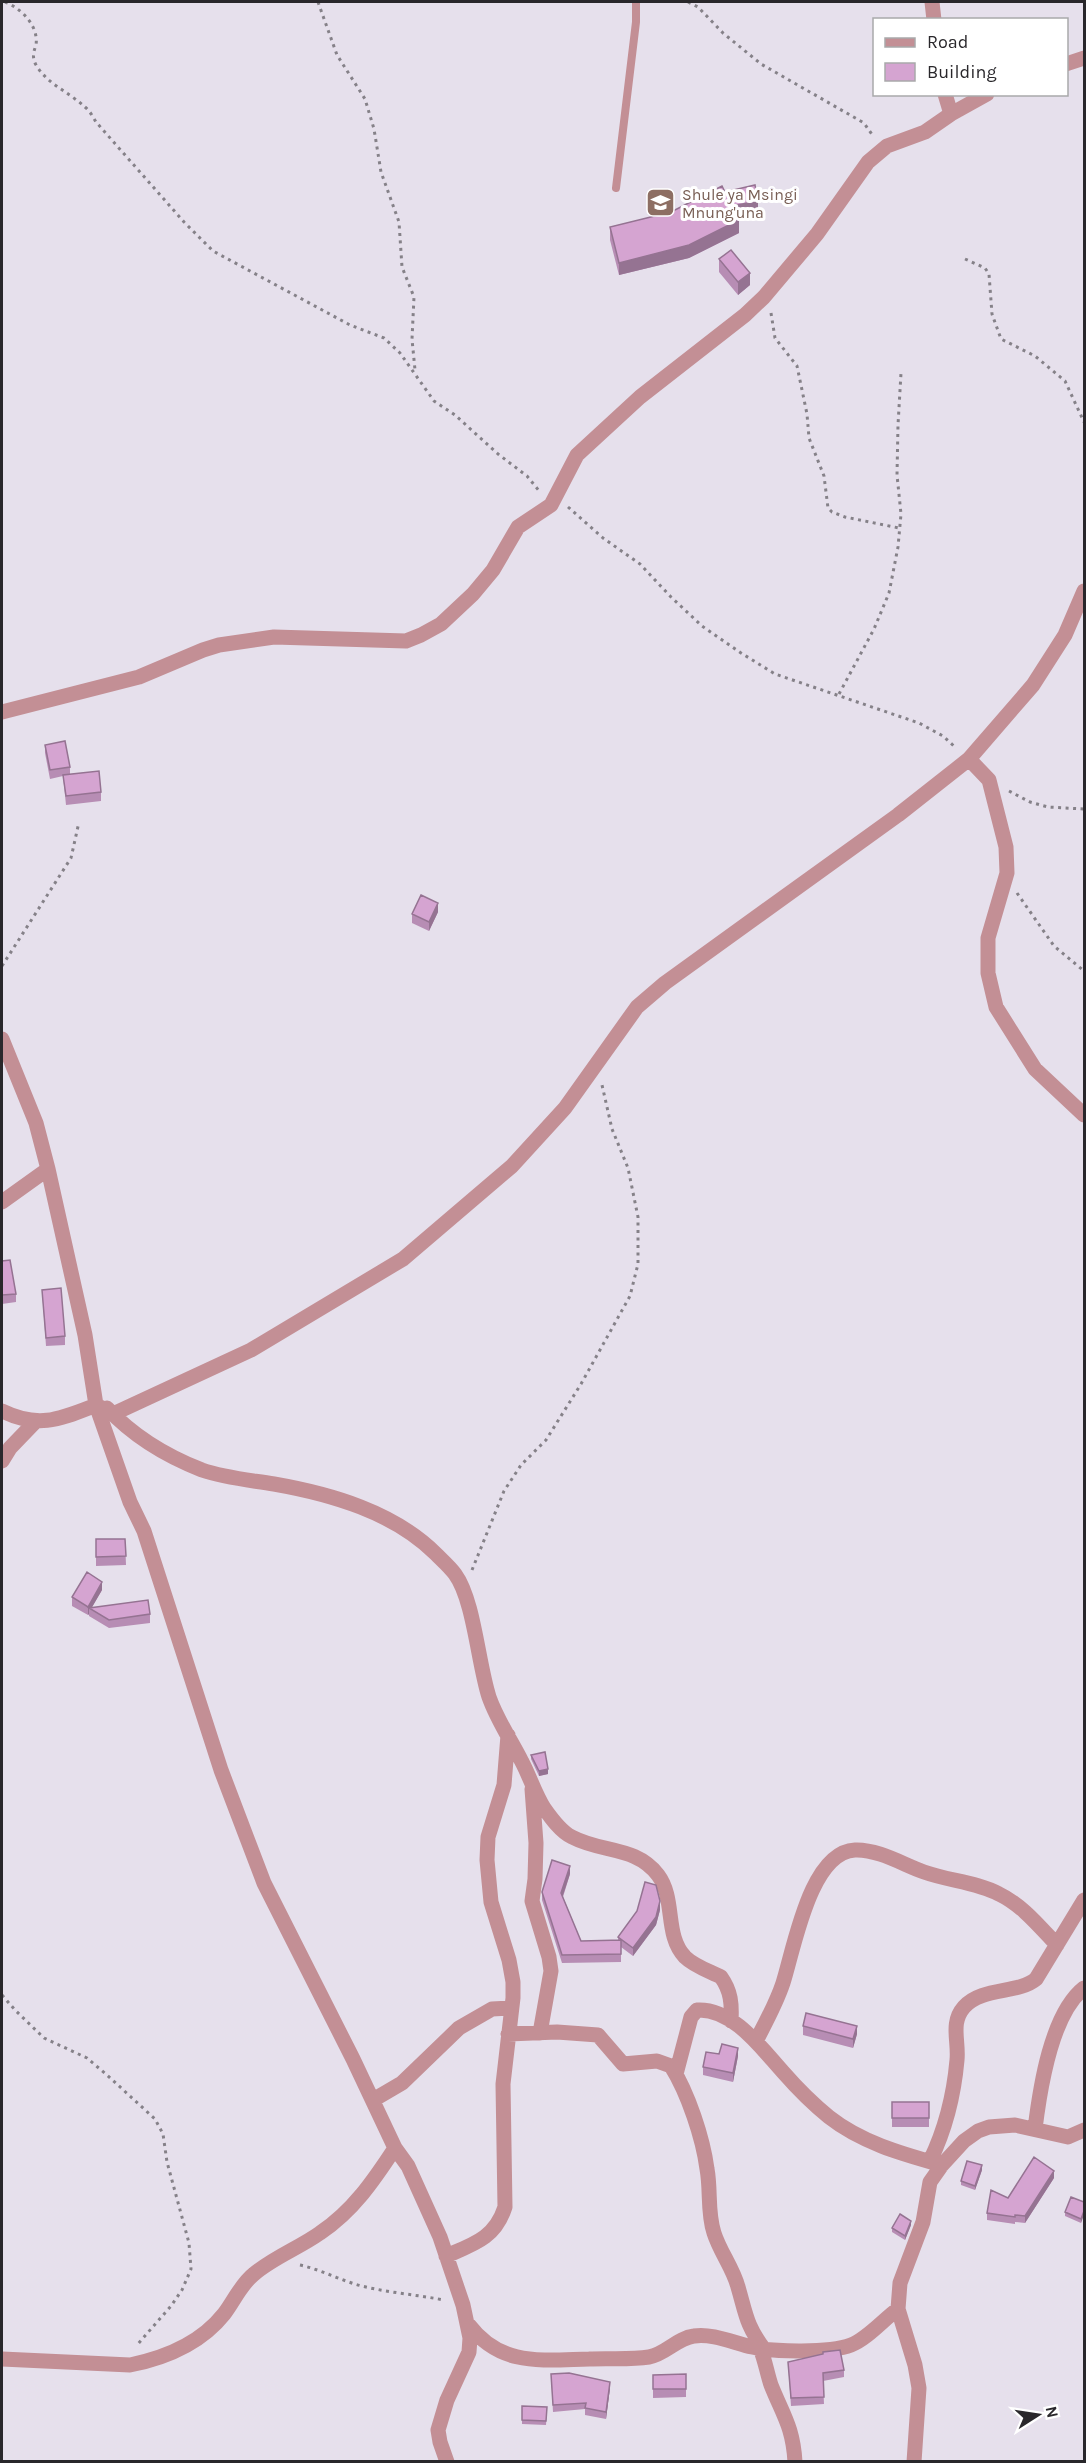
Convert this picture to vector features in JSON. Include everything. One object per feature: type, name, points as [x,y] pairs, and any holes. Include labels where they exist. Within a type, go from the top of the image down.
[{"type":"street","points":[[932,2],[934,18]]},
{"type":"street","points":[[1068,63],[1084,58]]},
{"type":"street","points":[[946,96],[951,114]]},
{"type":"street","points":[[2,712],[139,677],[219,645],[274,637],[406,641],[421,636],[458,610],[493,570],[518,527],[551,505],[577,456],[640,397],[745,315],[770,291],[817,234],[868,162],[879,151],[925,132],[983,96]]},
{"type":"street","points":[[113,1414],[251,1350],[403,1259],[512,1166],[565,1108],[603,1058],[637,1007],[665,983],[898,815],[969,759],[1033,685],[1065,635],[1084,591]]},
{"type":"street","points":[[969,759],[989,780],[1006,847],[1007,873],[988,938],[988,973],[996,1007],[1035,1069],[1084,1115]]},
{"type":"street","points":[[2,1039],[36,1123],[48,1169],[85,1335],[96,1400],[130,1502],[144,1531],[221,1770],[264,1883],[395,2148],[408,2166],[464,2305],[470,2338],[469,2352],[447,2400],[438,2430],[447,2462]]},
{"type":"street","points":[[2,1202],[48,1169]]},
{"type":"street","points":[[96,1400],[148,1444],[204,1470],[310,1491],[344,1501],[378,1515],[409,1532],[435,1552],[455,1574],[466,1598],[490,1698],[549,1815],[570,1837],[631,1854],[642,1860],[660,1878],[668,1901],[671,1923],[679,1950],[687,1959],[721,1977],[732,2006],[731,2021]]},
{"type":"street","points":[[2,1411],[23,1420],[35,1422],[57,1420],[96,1400]]},
{"type":"street","points":[[2,1461],[10,1448],[35,1422]]},
{"type":"street","points":[[446,2256],[475,2244],[488,2235],[501,2222],[506,2207],[503,2084],[513,1982],[509,1960],[490,1902],[487,1860],[488,1837],[504,1785],[508,1735]]},
{"type":"street","points":[[531,1780],[536,1843],[532,1901],[549,1958],[550,1971],[540,2033]]},
{"type":"street","points":[[756,2041],[770,2016],[782,1986],[817,1879],[834,1860],[854,1850],[869,1851],[927,1873],[998,1893],[1023,1910],[1057,1944]]},
{"type":"street","points":[[914,2462],[919,2388],[915,2365],[898,2309],[900,2283],[922,2222],[947,2115],[957,2062],[955,2025],[965,2006],[974,2000],[1032,1982],[1084,1900]]},
{"type":"street","points":[[1035,2129],[1038,2101],[1057,2032],[1072,1999],[1084,1988]]},
{"type":"street","points":[[373,2100],[402,2083],[459,2028],[492,2009],[511,2008]]},
{"type":"street","points":[[676,2074],[693,2013],[701,2010],[731,2021],[756,2041],[785,2074],[830,2117],[870,2142],[936,2163]]},
{"type":"street","points":[[508,2034],[579,2032],[597,2035],[623,2064],[665,2062],[671,2066],[686,2098],[707,2168],[714,2232],[735,2277],[746,2320],[762,2349],[770,2382],[788,2422],[793,2440],[795,2462]]},
{"type":"street","points":[[936,2163],[978,2131],[1000,2125],[1015,2125],[1068,2137],[1084,2130]]},
{"type":"street","points":[[2,2359],[125,2365],[146,2362],[195,2341],[211,2329],[251,2276],[321,2233],[343,2215],[371,2186],[395,2148]]},
{"type":"street","points":[[466,2320],[481,2340],[492,2348],[516,2358],[649,2357],[664,2352],[692,2336],[704,2336],[762,2349],[827,2349],[851,2344],[898,2309]]},
{"type":"lane","points":[[616,188],[636,22],[636,2]]},
{"type":"path","points":[[5,2],[14,5],[25,14],[34,32],[35,63],[43,73],[87,108],[96,122],[184,222],[213,250],[350,325],[384,338],[394,346],[415,372],[434,401],[455,415],[498,454],[527,476],[551,505],[561,501],[603,538],[640,564],[670,597],[702,626],[741,653],[775,674],[919,723],[943,736],[969,759]]},
{"type":"path","points":[[318,2],[337,55],[365,99],[374,129],[381,172],[399,222],[402,267],[414,297],[412,339],[415,372]]},
{"type":"path","points":[[688,2],[698,7],[723,33],[761,64],[864,123],[872,133],[879,151]]},
{"type":"path","points":[[965,259],[985,268],[989,274],[992,314],[1001,339],[1035,356],[1065,381],[1084,422]]},
{"type":"path","points":[[770,291],[774,338],[797,366],[807,414],[809,438],[824,476],[828,508],[832,513],[845,517],[899,528]]},
{"type":"path","points":[[839,694],[874,629],[889,592],[899,528],[898,425],[902,373]]},
{"type":"path","points":[[989,780],[1030,802],[1060,808],[1084,809]]},
{"type":"path","points":[[2,966],[71,858],[79,822]]},
{"type":"path","points":[[1007,873],[1012,886],[1054,946],[1084,972]]},
{"type":"path","points":[[472,1571],[504,1491],[521,1465],[546,1440],[581,1384],[630,1296],[638,1264],[638,1217],[628,1168],[612,1129],[602,1083],[603,1058]]},
{"type":"path","points":[[2,1995],[44,2038],[87,2058],[155,2119],[164,2133],[167,2162],[189,2243],[191,2269],[182,2290],[159,2322],[136,2346],[125,2365]]},
{"type":"path","points":[[276,2259],[315,2268],[365,2287],[464,2305]]},
{"type":"building","points":[[755,185],[758,201],[732,206],[739,220],[689,245],[619,263],[610,227],[671,212],[722,186],[725,192]]},
{"type":"building","points":[[731,250],[750,273],[738,282],[719,259]]},
{"type":"building","points":[[65,741],[70,767],[50,770],[45,745]]},
{"type":"building","points":[[99,771],[101,792],[66,796],[63,775]]},
{"type":"building","points":[[421,895],[438,903],[429,922],[412,914]]},
{"type":"building","points":[[10,1260],[16,1294],[2,1295],[2,1261]]},
{"type":"building","points":[[61,1288],[65,1336],[46,1338],[42,1290]]},
{"type":"building","points":[[96,1539],[125,1539],[126,1556],[96,1557]]},
{"type":"building","points":[[87,1572],[102,1582],[88,1607],[72,1597]]},
{"type":"building","points":[[148,1600],[150,1614],[109,1620],[89,1608]]},
{"type":"building","points":[[545,1752],[548,1769],[539,1771],[531,1755]]},
{"type":"building","points":[[552,1860],[570,1866],[561,1893],[581,1941],[621,1940],[621,1954],[562,1955],[542,1892]]},
{"type":"building","points":[[645,1882],[656,1885],[660,1901],[656,1917],[633,1948],[618,1937],[637,1911]]},
{"type":"building","points":[[806,2013],[857,2026],[853,2039],[803,2026]]},
{"type":"building","points":[[722,2044],[738,2048],[733,2073],[703,2067],[706,2052],[719,2054]]},
{"type":"building","points":[[892,2102],[929,2102],[929,2118],[892,2118]]},
{"type":"building","points":[[1034,2157],[1054,2171],[1025,2216],[987,2213],[991,2190],[1008,2198]]},
{"type":"building","points":[[967,2161],[982,2165],[975,2186],[961,2181]]},
{"type":"building","points":[[1071,2197],[1084,2202],[1081,2219],[1065,2212]]},
{"type":"building","points":[[900,2214],[911,2221],[905,2236],[892,2228]]},
{"type":"building","points":[[840,2350],[844,2370],[823,2373],[824,2397],[791,2398],[788,2362],[823,2354],[823,2352]]},
{"type":"building","points":[[569,2373],[610,2382],[606,2412],[585,2408],[586,2403],[553,2405],[551,2374]]},
{"type":"building","points":[[686,2374],[686,2389],[653,2389],[653,2375]]},
{"type":"building","points":[[522,2406],[547,2407],[546,2421],[522,2420]]},
{"type":"place","name":"Shule ya Msingi Mnung'una","points":[[661,203]]}]
